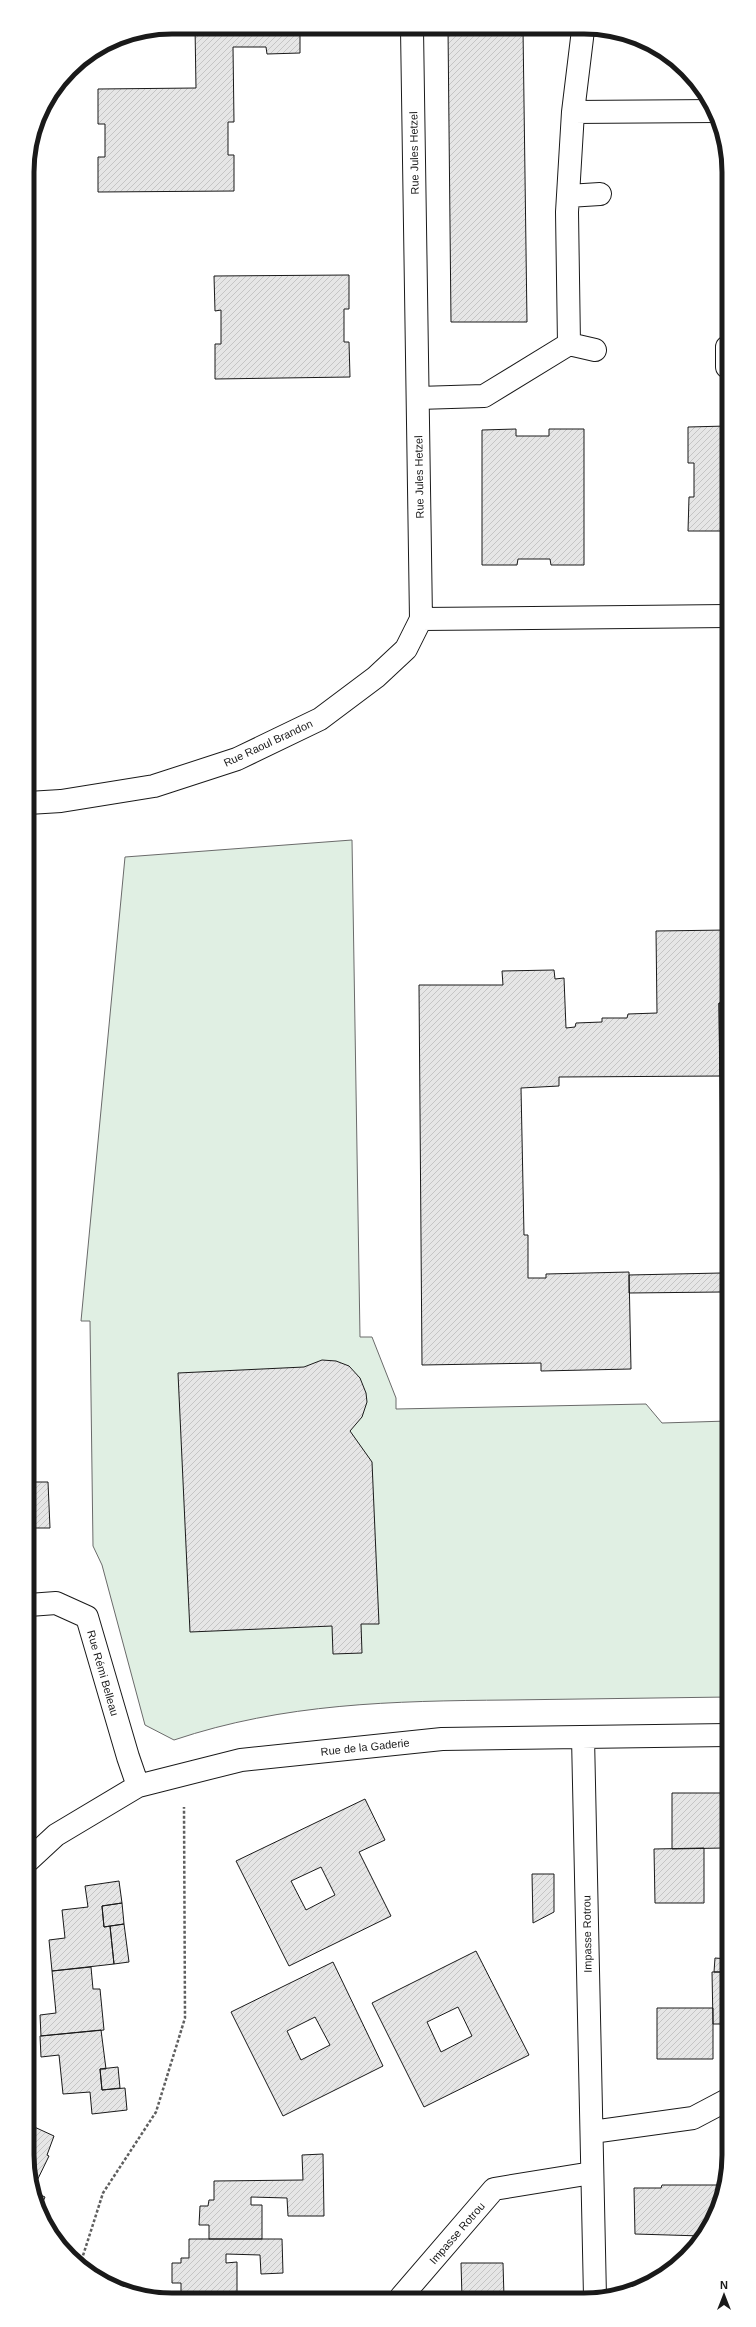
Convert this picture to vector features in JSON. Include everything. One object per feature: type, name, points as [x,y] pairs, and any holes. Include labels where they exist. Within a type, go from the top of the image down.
[{"type":"street","name":"Rue Jules Hetzel","points":[[412,34],[420,619]]},
{"type":"street","points":[[569,344],[568,196],[573,112],[583,34]]},
{"type":"street","points":[[573,112],[708,111]]},
{"type":"street","points":[[568,196],[600,194]]},
{"type":"street","points":[[418,398],[484,396],[569,344],[595,350]]},
{"type":"street","points":[[420,619],[722,616]]},
{"type":"street","name":"Rue Raoul Brandon","points":[[34,803],[61,801],[154,786],[237,759],[320,719],[376,677],[406,649],[420,619]]},
{"type":"street","name":"Rue Rémi Belleau","points":[[34,1605],[56,1603],[87,1617],[138,1786]]},
{"type":"street","name":"Rue de la Gaderie","points":[[34,1855],[56,1835],[138,1786],[241,1760],[442,1739],[722,1735]]},
{"type":"street","name":"Impasse Rotrou","points":[[583,1737],[595,2292]]},
{"type":"street","points":[[592,2132],[693,2118],[722,2103]]},
{"type":"street","name":"Impasse Rotrou","points":[[404,2293],[494,2190],[592,2173]]},
{"type":"path","points":[[82,2260],[103,2193],[156,2112],[185,2018],[184,1774]]},
{"type":"green space","points":[[352,840],[360,1337],[372,1337],[396,1398],[396,1409],[646,1404],[662,1423],[722,1421],[722,1697],[465,1700],[339,1706],[256,1718],[174,1740],[145,1725],[102,1565],[93,1546],[90,1321],[81,1321],[125,857]]},
{"type":"building","points":[[195,34],[300,34],[300,53],[267,54],[266,47],[233,47],[234,122],[228,122],[228,155],[234,155],[234,191],[98,192],[98,157],[105,157],[105,124],[98,124],[98,89],[196,88]]},
{"type":"building","points":[[448,34],[523,34],[527,322],[451,322]]},
{"type":"building","points":[[349,275],[349,309],[344,309],[344,342],[349,342],[350,377],[215,379],[215,344],[221,344],[221,310],[215,311],[214,276]]},
{"type":"building","points":[[722,426],[722,531],[688,531],[689,497],[694,497],[694,463],[688,463],[688,427]]},
{"type":"building","points":[[516,429],[516,436],[549,436],[549,429],[584,429],[584,565],[551,565],[550,559],[518,559],[517,565],[482,565],[482,430]]},
{"type":"building","points":[[722,930],[722,1003],[719,1003],[720,1076],[559,1077],[559,1086],[521,1088],[524,1235],[528,1235],[528,1278],[546,1278],[546,1274],[629,1272],[631,1369],[541,1371],[541,1363],[422,1365],[419,985],[503,985],[502,971],[554,970],[555,979],[564,978],[566,1028],[575,1027],[576,1023],[602,1022],[602,1018],[627,1018],[628,1014],[657,1013],[656,931]]},
{"type":"building","points":[[719,1003],[722,1003],[722,1107],[720,1107]]},
{"type":"building","points":[[720,1107],[722,1107],[722,1396]]},
{"type":"building","points":[[721,1273],[721,1292],[629,1293],[629,1275]]},
{"type":"building","points":[[322,1360],[336,1361],[349,1366],[360,1378],[366,1393],[367,1402],[362,1417],[350,1431],[372,1462],[379,1624],[361,1624],[362,1653],[333,1654],[332,1626],[190,1632],[178,1373],[304,1367]]},
{"type":"building","points":[[34,1482],[48,1482],[50,1528],[34,1528]]},
{"type":"building","points":[[672,1793],[722,1793],[722,1848],[672,1849]]},
{"type":"building","points":[[365,1799],[385,1840],[359,1852],[391,1916],[289,1966],[236,1861]],"holes":[[[321,1867],[335,1895],[306,1910],[291,1881]]]},
{"type":"building","points":[[704,1848],[704,1903],[655,1903],[654,1849]]},
{"type":"building","points":[[532,1874],[554,1874],[554,1912],[533,1923]]},
{"type":"building","points":[[119,1881],[122,1903],[102,1906],[104,1927],[110,1926],[114,1964],[52,1971],[49,1940],[65,1938],[62,1910],[88,1907],[85,1886]]},
{"type":"building","points":[[122,1903],[124,1924],[104,1927],[102,1906]]},
{"type":"building","points":[[124,1924],[129,1962],[114,1964],[110,1926]]},
{"type":"building","points":[[476,1951],[529,2055],[424,2107],[372,2003]],"holes":[[[458,2007],[472,2036],[441,2052],[427,2022]]]},
{"type":"building","points":[[715,1958],[722,1959],[722,1972],[714,1972]]},
{"type":"building","points":[[333,1962],[383,2066],[283,2116],[231,2012]],"holes":[[[315,2017],[330,2045],[301,2060],[287,2031]]]},
{"type":"building","points":[[91,1967],[93,1989],[100,1989],[104,2030],[41,2036],[40,2015],[56,2013],[52,1971]]},
{"type":"building","points":[[712,1972],[722,1972],[722,2024],[713,2024]]},
{"type":"building","points":[[657,2008],[713,2008],[713,2059],[657,2059]]},
{"type":"building","points":[[101,2030],[106,2069],[100,2069],[102,2090],[125,2088],[127,2110],[92,2114],[90,2092],[63,2094],[59,2055],[41,2057],[40,2036]]},
{"type":"building","points":[[118,2067],[120,2088],[102,2090],[100,2069]]},
{"type":"building","points":[[34,2127],[54,2136],[47,2155],[49,2156],[37,2181],[34,2155]]},
{"type":"building","points":[[323,2154],[324,2216],[288,2216],[287,2198],[251,2197],[251,2205],[262,2205],[262,2239],[209,2239],[209,2225],[199,2225],[200,2206],[208,2206],[209,2200],[214,2200],[214,2181],[303,2180],[302,2155]]},
{"type":"building","points":[[662,2185],[718,2185],[712,2208],[696,2236],[635,2234],[634,2188],[661,2188]]},
{"type":"building","points":[[40,2195],[45,2197],[42,2203]]},
{"type":"building","points":[[189,2239],[282,2239],[283,2273],[261,2274],[260,2255],[226,2254],[226,2263],[237,2262],[237,2293],[181,2293],[181,2283],[172,2283],[172,2263],[181,2263],[181,2258],[189,2258]]},
{"type":"building","points":[[461,2263],[503,2263],[504,2293],[462,2293]]}]
